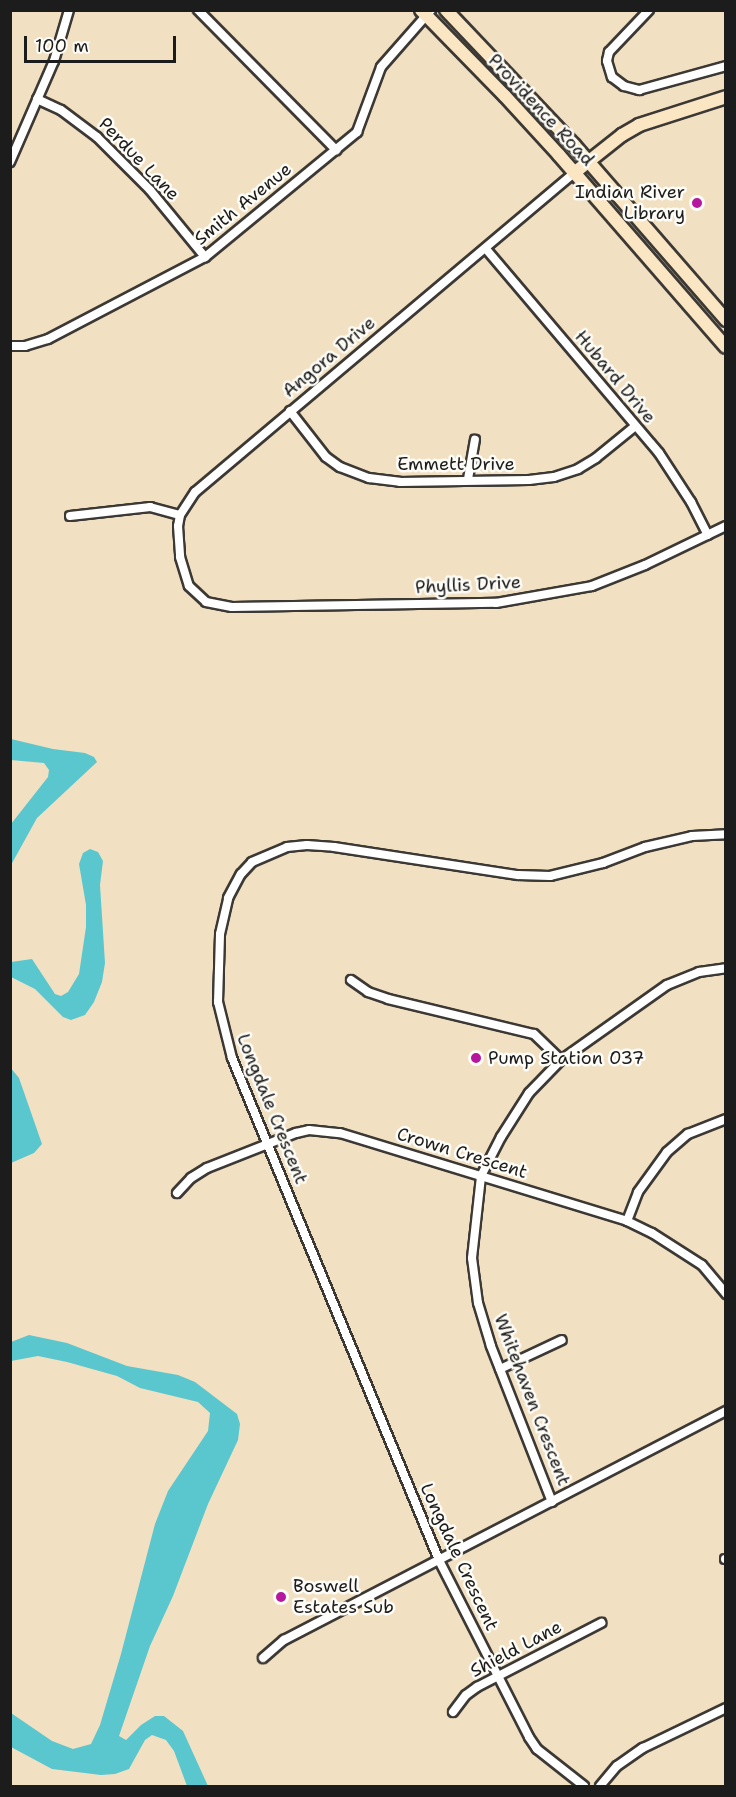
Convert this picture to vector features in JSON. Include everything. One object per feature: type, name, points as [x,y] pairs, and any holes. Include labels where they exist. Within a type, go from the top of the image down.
[{"type":"main road","name":"Providence Road","points":[[446,10],[510,75],[588,161],[726,320]]},
{"type":"main road","name":"Providence Road","points":[[426,12],[574,173],[726,347]]},
{"type":"main road","points":[[574,173],[639,125],[726,98]]},
{"type":"street","points":[[10,162],[59,48],[69,10]]},
{"type":"street","points":[[198,10],[336,150]]},
{"type":"street","points":[[649,10],[609,52],[607,62],[612,77],[624,87],[639,90],[726,66]]},
{"type":"street","name":"Smith Avenue","points":[[10,346],[25,346],[48,339],[205,257],[357,132],[381,67],[426,12]]},
{"type":"street","name":"Perdue Lane","points":[[37,99],[80,121],[150,190],[205,257]]},
{"type":"street","name":"Angora Drive","points":[[180,515],[205,482],[574,173]]},
{"type":"street","name":"Hubard Drive","points":[[486,249],[675,474],[708,535]]},
{"type":"street","name":"Emmett Drive","points":[[290,411],[326,457],[352,473],[400,482],[468,479],[529,480],[562,474],[578,469],[596,458],[634,427]]},
{"type":"street","points":[[468,479],[475,440]]},
{"type":"street","points":[[70,516],[150,507],[180,515]]},
{"type":"street","name":"Phyllis Drive","points":[[180,515],[178,539],[180,557],[189,586],[200,598],[219,605],[254,607],[496,603],[592,586],[645,566],[726,526]]},
{"type":"street","name":"Longdale Crescent","points":[[584,1786],[537,1749],[520,1722],[439,1560],[232,1058],[218,1002],[217,975],[223,916],[234,884],[252,862],[276,850],[306,845],[518,875],[550,876],[603,862],[645,847],[692,836],[726,834]]},
{"type":"street","name":"Whitehaven Crescent","points":[[552,1502],[483,1322],[474,1280],[474,1233],[481,1176],[524,1100],[561,1060],[667,985],[699,972],[726,968]]},
{"type":"street","points":[[351,980],[368,992],[388,999],[534,1034],[561,1060]]},
{"type":"street","points":[[627,1221],[638,1192],[667,1152],[688,1134],[726,1119]]},
{"type":"street","name":"Crown Crescent","points":[[177,1193],[191,1178],[207,1168],[267,1144],[309,1130],[340,1132],[627,1221],[660,1237],[702,1265],[726,1294]]},
{"type":"street","points":[[500,1369],[562,1340]]},
{"type":"street","points":[[263,1658],[284,1640],[726,1411]]},
{"type":"street","name":"Shield Lane","points":[[453,1712],[466,1695],[497,1676],[601,1623]]},
{"type":"street","points":[[600,1786],[617,1766],[636,1752],[726,1708]]},
{"type":"water","points":[[11,739],[53,749],[85,753],[94,757],[97,762],[37,818],[11,865],[11,824],[48,777],[49,770],[44,763],[11,760]]},
{"type":"water","points":[[90,849],[98,852],[103,861],[100,885],[105,963],[102,982],[94,1002],[85,1015],[71,1020],[63,1017],[35,989],[11,977],[11,962],[32,959],[55,994],[61,996],[68,992],[79,974],[86,927],[86,905],[79,864],[83,853]]},
{"type":"water","points":[[10,1067],[19,1078],[42,1144],[34,1153],[11,1163]]},
{"type":"water","points":[[29,1335],[67,1343],[127,1366],[178,1375],[195,1382],[237,1414],[240,1424],[238,1440],[208,1504],[173,1596],[150,1646],[119,1736],[126,1740],[141,1725],[155,1716],[164,1716],[183,1731],[208,1786],[187,1786],[174,1751],[166,1740],[152,1735],[145,1740],[129,1769],[115,1774],[101,1775],[52,1769],[11,1747],[11,1713],[52,1741],[73,1749],[91,1744],[100,1725],[121,1654],[155,1524],[168,1491],[208,1431],[210,1413],[198,1402],[140,1388],[117,1376],[67,1362],[38,1356],[11,1361],[11,1342]]},
{"type":"place","name":"Indian River Library","points":[[697,203]]},
{"type":"place","name":"Pump Station 037","points":[[476,1058]]},
{"type":"place","name":"Boswell Estates Sub","points":[[281,1597]]}]
